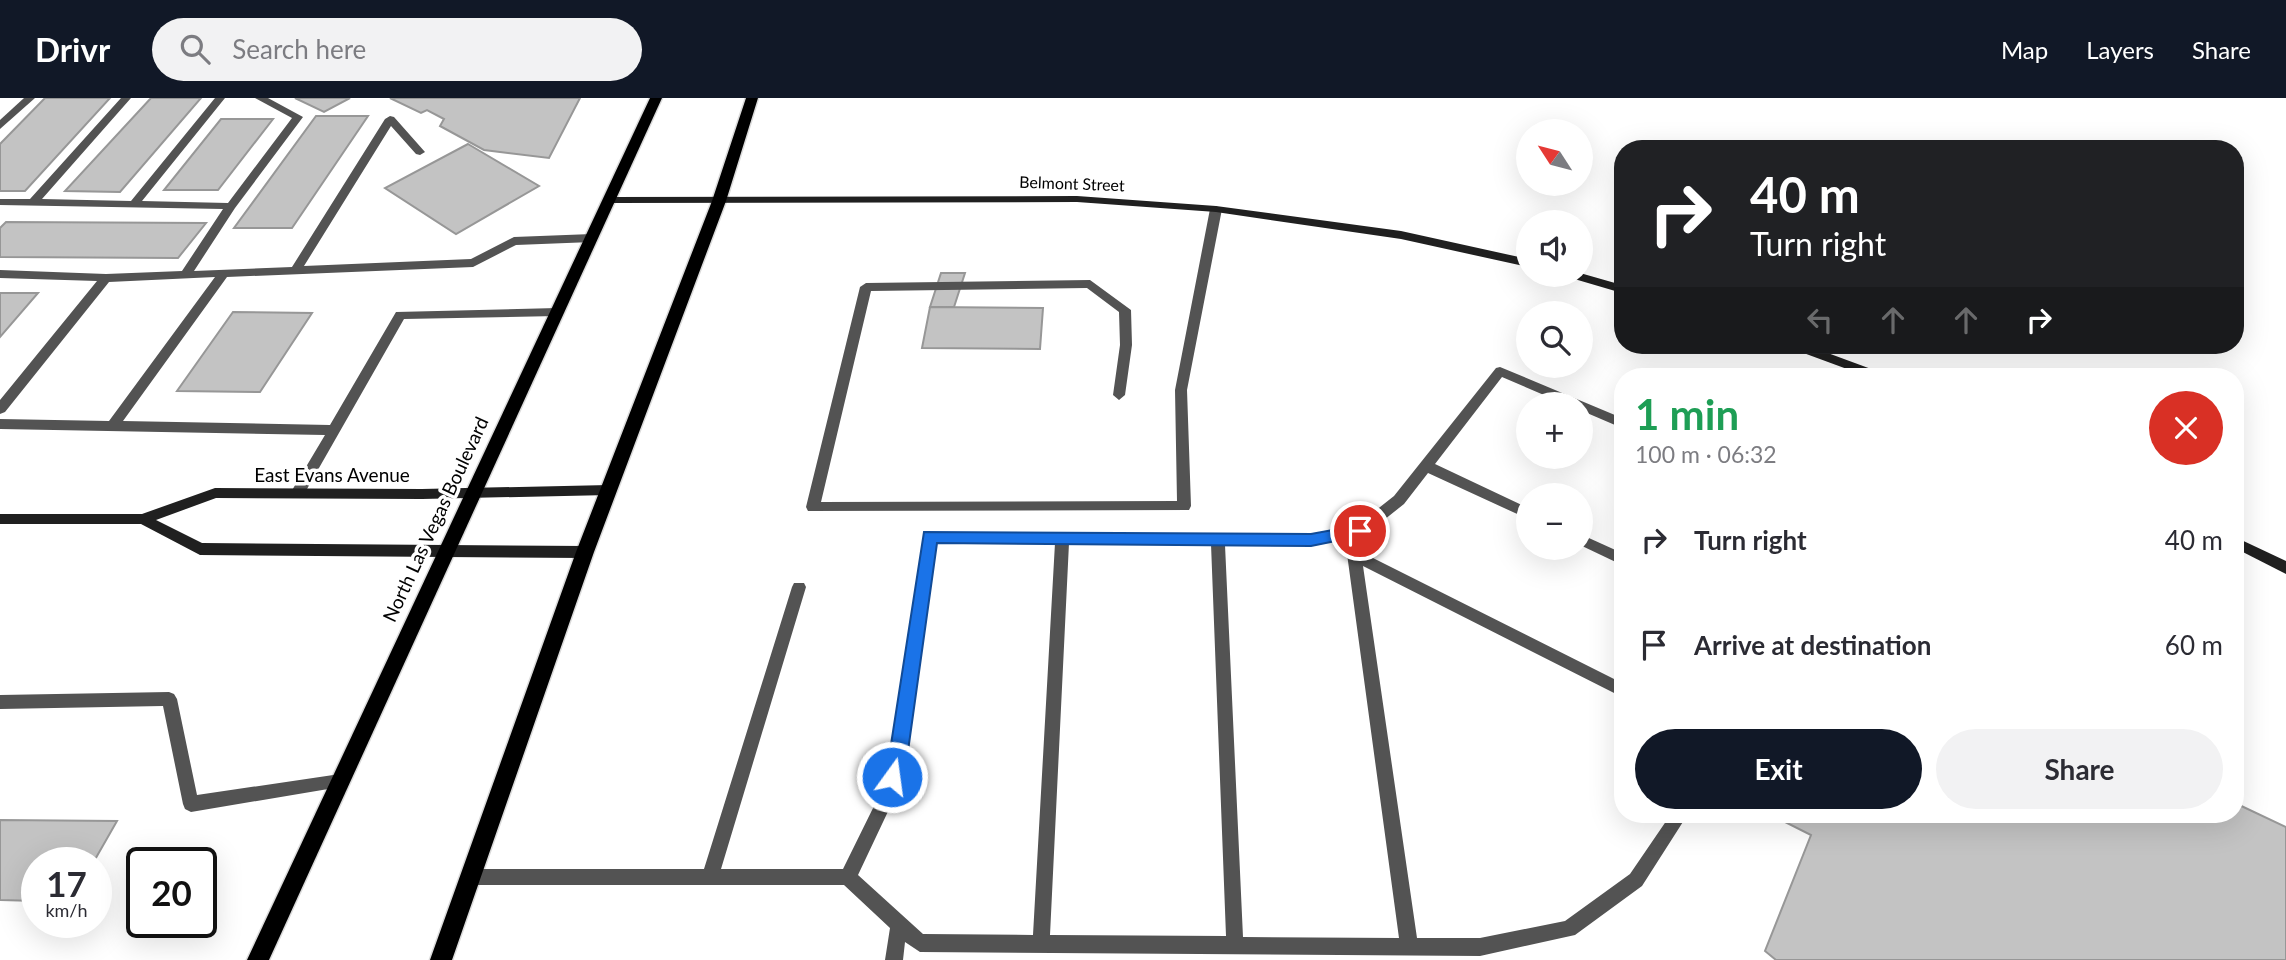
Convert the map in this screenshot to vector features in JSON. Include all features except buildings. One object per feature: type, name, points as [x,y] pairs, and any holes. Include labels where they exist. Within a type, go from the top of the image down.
[{"type":"main road","name":"North Las Vegas Boulevard","points":[[258,960],[471,493],[656,98]]},
{"type":"main road","points":[[441,960],[585,552],[719,201],[752,98]]},
{"type":"street","name":"Belmont Street","points":[[610,200],[1077,199],[1216,209],[1401,235],[1516,260]]},
{"type":"street","points":[[1593,280],[1614,287]]},
{"type":"street","points":[[1818,354],[1856,368]]},
{"type":"street","name":"East Evans Avenue","points":[[0,519],[143,519],[215,493],[609,490]]},
{"type":"street","name":"East Evans Avenue","points":[[143,519],[200,549],[585,552]]},
{"type":"street","points":[[2244,547],[2286,568]]},
{"type":"lane","points":[[0,126],[30,98]]},
{"type":"lane","points":[[33,203],[126,98]]},
{"type":"lane","points":[[134,204],[220,98]]},
{"type":"lane","points":[[185,275],[231,206],[298,117],[260,98]]},
{"type":"lane","points":[[296,270],[390,119],[420,152]]},
{"type":"lane","points":[[0,202],[231,206]]},
{"type":"lane","points":[[1119,395],[1126,345],[1125,310],[1090,284],[866,286],[813,507],[1184,506],[1181,390],[1216,209]]},
{"type":"lane","points":[[0,274],[106,278],[473,263],[514,241],[592,238]]},
{"type":"lane","points":[[113,426],[224,273]]},
{"type":"lane","points":[[0,410],[106,278]]},
{"type":"lane","points":[[298,492],[400,316],[557,312]]},
{"type":"lane","points":[[848,877],[884,803],[899,751],[930,536],[1311,540],[1352,533],[1360,531],[1399,500],[1500,372],[1548,392]]},
{"type":"lane","points":[[1593,411],[1614,420]]},
{"type":"lane","points":[[0,424],[334,430]]},
{"type":"lane","points":[[1426,466],[1516,508]]},
{"type":"lane","points":[[1352,533],[1409,946]]},
{"type":"lane","points":[[1041,944],[1062,538]]},
{"type":"lane","points":[[1219,539],[1235,945]]},
{"type":"lane","points":[[1593,545],[1614,555]]},
{"type":"lane","points":[[1354,555],[1614,686]]},
{"type":"lane","points":[[710,877],[800,587]]},
{"type":"lane","points":[[0,702],[169,699],[191,804],[340,781]]},
{"type":"lane","points":[[470,877],[848,877],[920,943],[1480,947],[1569,929],[1636,880],[1674,823]]},
{"type":"lane","points":[[894,960],[899,925]]},
{"type":"route","points":[[892,777],[899,751],[930,536],[1311,540],[1360,531]]}]
